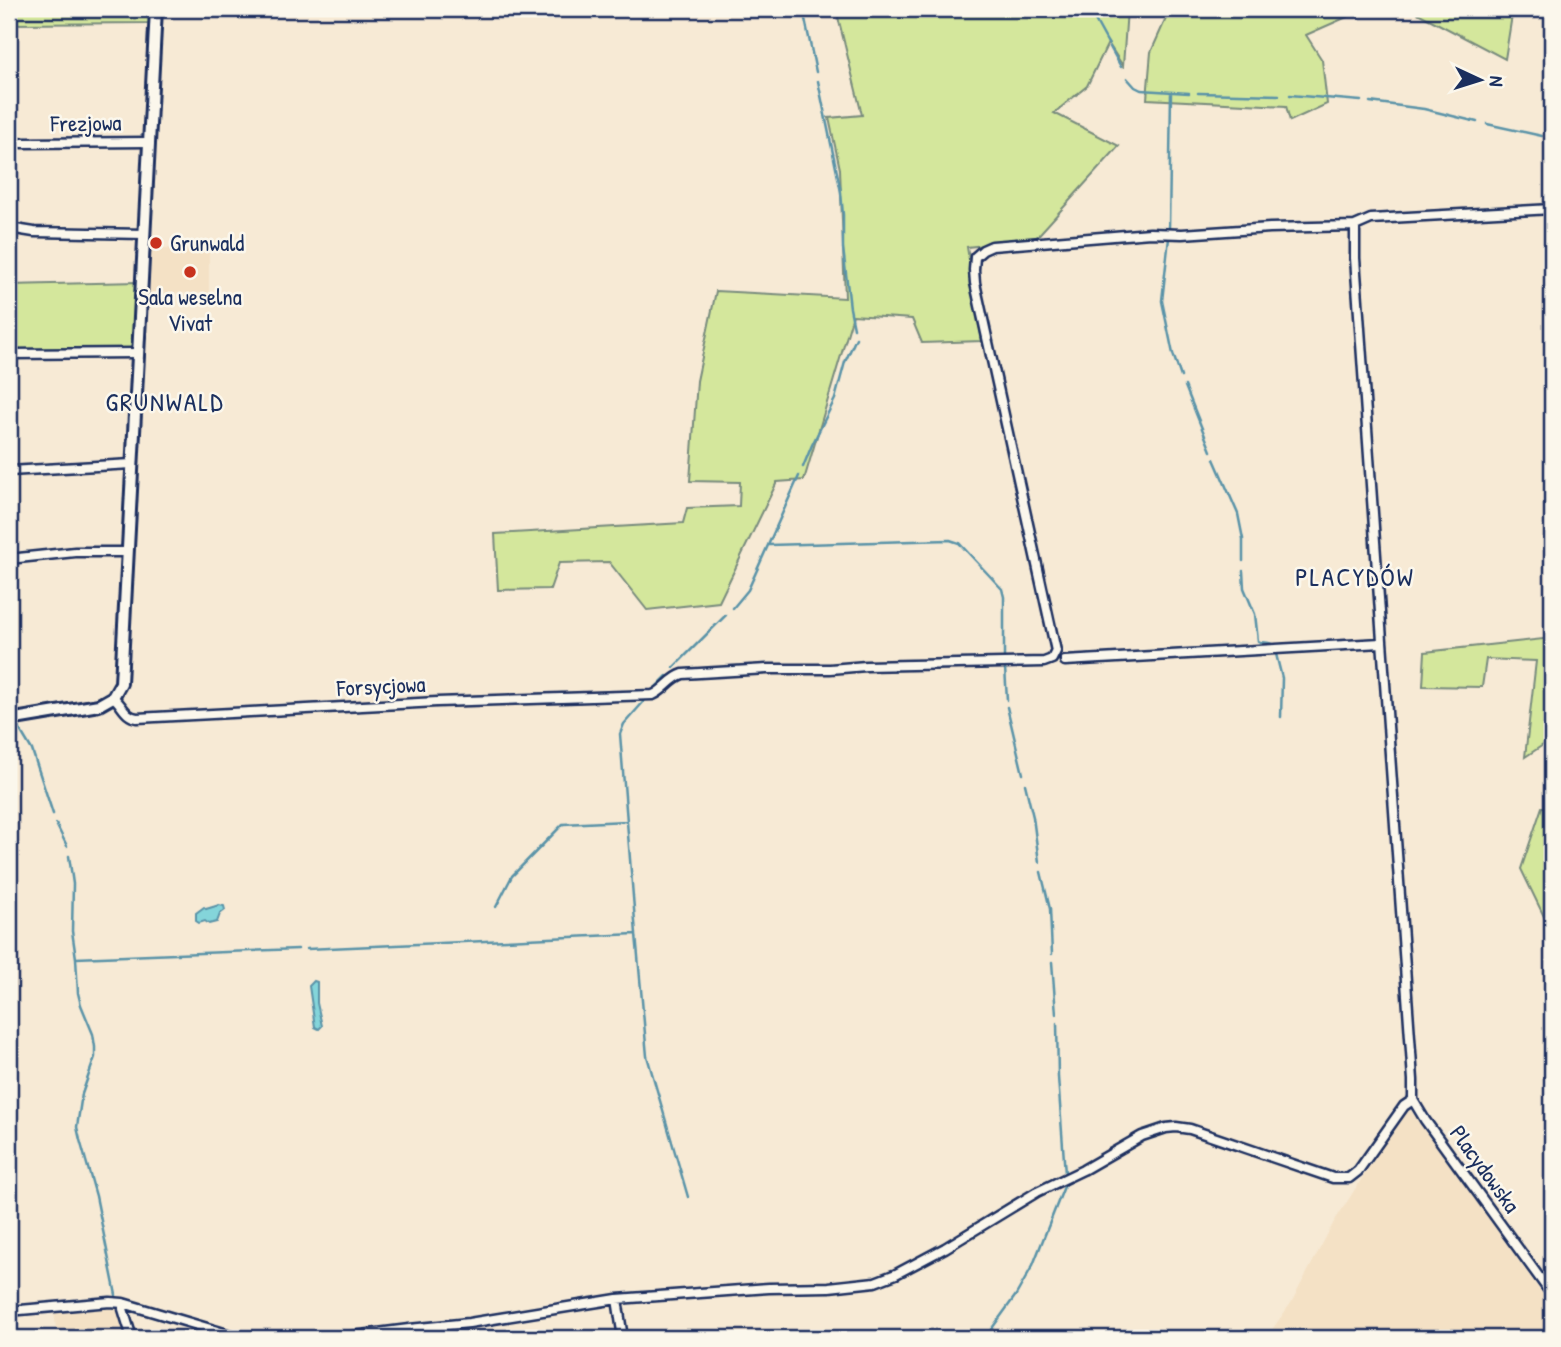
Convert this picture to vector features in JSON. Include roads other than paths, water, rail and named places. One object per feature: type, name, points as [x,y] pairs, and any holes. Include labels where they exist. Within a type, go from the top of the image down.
[{"type":"street","points":[[9,720],[105,703],[119,689],[122,678],[156,9]]},
{"type":"street","name":"Frezjowa","points":[[22,143],[150,142]]},
{"type":"street","points":[[338,1338],[509,1317],[617,1299],[875,1282],[928,1258],[1037,1192],[1083,1170],[1142,1136],[1166,1128],[1190,1129],[1333,1178],[1349,1178],[1358,1171],[1404,1105],[1413,1100],[1413,1080],[1381,643],[1355,226],[1371,219],[1552,209]]},
{"type":"street","name":"Forsycjowa","points":[[113,697],[120,702],[125,713],[137,718],[437,702],[653,695],[661,692],[671,680],[683,674],[767,669],[1044,662],[1052,659],[1056,651],[975,283],[975,257],[992,246],[1046,241],[1150,233],[1355,226]]},
{"type":"street","points":[[9,228],[34,232],[145,234]]},
{"type":"street","points":[[9,354],[138,353]]},
{"type":"street","points":[[9,471],[132,464]]},
{"type":"street","points":[[9,559],[75,552],[127,552]]},
{"type":"street","points":[[1065,661],[1381,643]]},
{"type":"street","name":"Placydowska","points":[[1413,1100],[1552,1295]]},
{"type":"street","points":[[617,1299],[622,1338]]},
{"type":"street","points":[[9,1311],[123,1303],[241,1338]]},
{"type":"street","points":[[123,1303],[132,1338]]},
{"type":"street","points":[[409,1329],[411,1338]]},
{"type":"water","points":[[224,906],[225,910],[217,922],[209,924],[196,921],[196,913],[204,907],[206,909]]},
{"type":"water","points":[[314,981],[317,982],[317,1003],[322,1026],[319,1029],[315,1027],[309,986]]},
{"type":"waterway","points":[[803,9],[816,72]]},
{"type":"waterway","points":[[1089,9],[1121,67]]},
{"type":"waterway","points":[[1127,78],[1141,90],[1189,93]]},
{"type":"waterway","points":[[818,81],[841,192],[843,248],[854,328]]},
{"type":"waterway","points":[[1169,229],[1171,92]]},
{"type":"waterway","points":[[1198,93],[1279,95]]},
{"type":"waterway","points":[[1290,95],[1361,101]]},
{"type":"waterway","points":[[1370,102],[1424,109],[1477,122]]},
{"type":"waterway","points":[[1487,124],[1542,136]]},
{"type":"waterway","points":[[1169,238],[1162,301],[1173,354],[1181,377]]},
{"type":"waterway","points":[[803,467],[835,399],[845,362],[856,338]]},
{"type":"waterway","points":[[1185,386],[1211,451]]},
{"type":"waterway","points":[[1214,459],[1238,514],[1243,539],[1243,561]]},
{"type":"waterway","points":[[733,608],[748,590],[799,476]]},
{"type":"waterway","points":[[769,545],[950,540],[959,543],[1002,589],[1004,660]]},
{"type":"waterway","points":[[1243,571],[1244,588],[1255,614],[1258,641],[1273,645]]},
{"type":"waterway","points":[[674,667],[726,615]]},
{"type":"waterway","points":[[1276,654],[1282,678],[1281,717]]},
{"type":"waterway","points":[[1005,668],[1007,700]]},
{"type":"waterway","points":[[654,689],[667,676]]},
{"type":"waterway","points":[[9,696],[11,704]]},
{"type":"waterway","points":[[636,934],[620,734],[624,724],[646,699]]},
{"type":"waterway","points":[[1007,707],[1023,774]]},
{"type":"waterway","points":[[17,725],[32,750],[53,814]]},
{"type":"waterway","points":[[1025,784],[1039,862]]},
{"type":"waterway","points":[[496,907],[512,876],[563,824],[626,821]]},
{"type":"waterway","points":[[56,824],[67,846]]},
{"type":"waterway","points":[[69,856],[73,884],[72,931],[78,993],[95,1047],[95,1057],[82,1094],[77,1127],[96,1196],[116,1295]]},
{"type":"waterway","points":[[1552,865],[1552,872]]},
{"type":"waterway","points":[[1041,872],[1050,909],[1052,954]]},
{"type":"waterway","points":[[307,949],[636,934],[647,1056],[688,1197]]},
{"type":"waterway","points":[[76,958],[298,949]]},
{"type":"waterway","points":[[1052,962],[1056,1014]]},
{"type":"waterway","points":[[1057,1023],[1065,1174]]},
{"type":"waterway","points":[[985,1338],[1016,1295],[1033,1265],[1065,1184]]},
{"type":"place","name":"Grunwald","points":[[156,243]]},
{"type":"place","name":"Sala weselna Vivat","points":[[190,272]]},
{"type":"district","name":"GRUNWALD","points":[[165,402]]},
{"type":"district","name":"PLACYDÓW","points":[[1355,577]]}]
